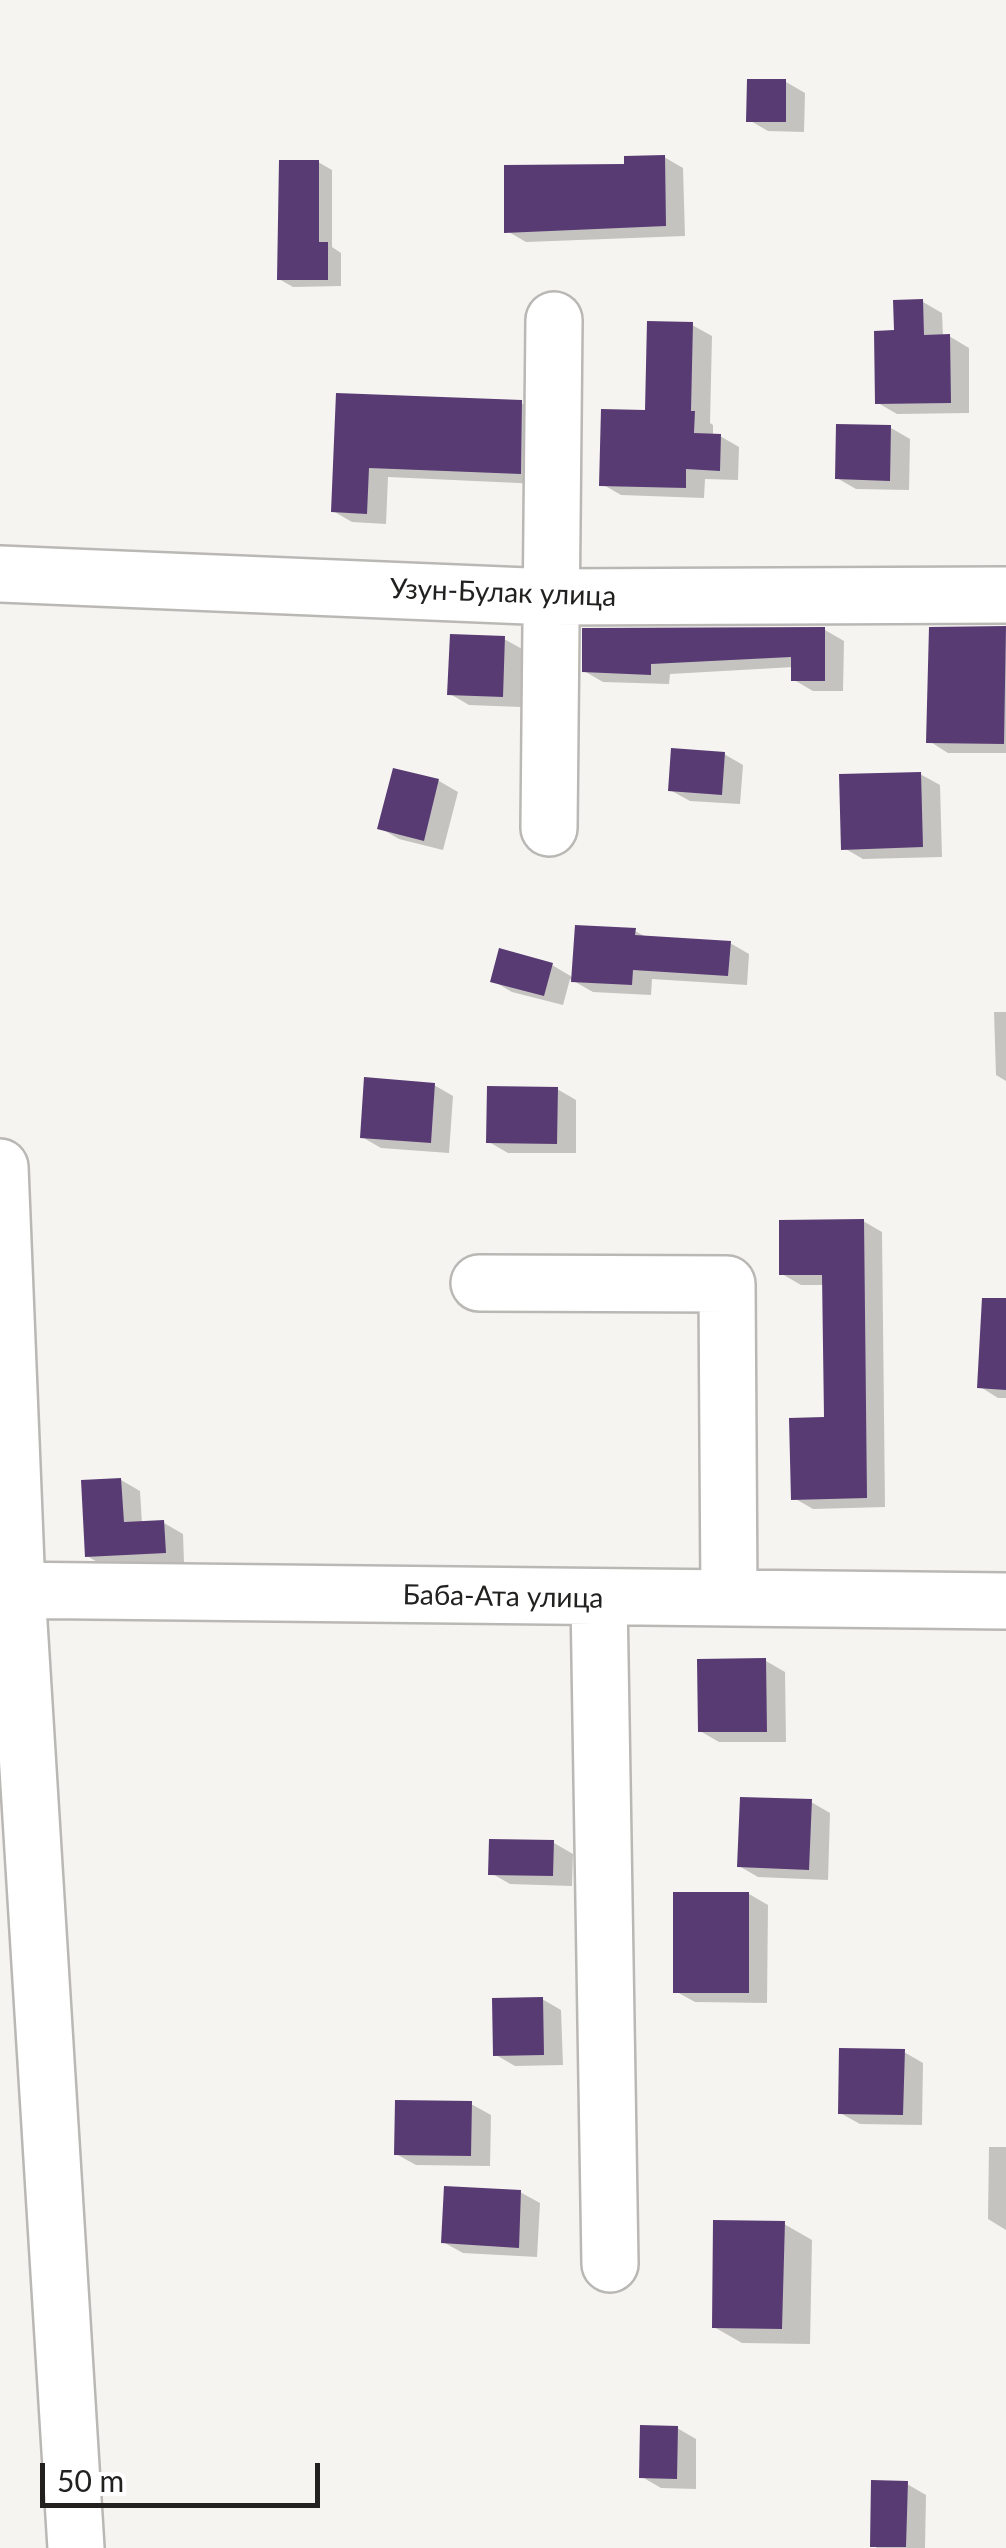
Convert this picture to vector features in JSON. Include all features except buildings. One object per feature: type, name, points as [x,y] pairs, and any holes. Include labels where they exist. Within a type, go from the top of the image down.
[{"type":"street","points":[[549,828],[554,320]]},
{"type":"street","name":"Узун-Булак улица","points":[[0,574],[551,597],[1006,594]]},
{"type":"street","points":[[0,1167],[8,1590],[76,2548]]},
{"type":"street","points":[[478,1283],[727,1284],[730,1598]]},
{"type":"street","name":"Баба-Ата улица","points":[[8,1590],[1006,1601]]},
{"type":"street","points":[[599,1598],[610,2264]]}]
